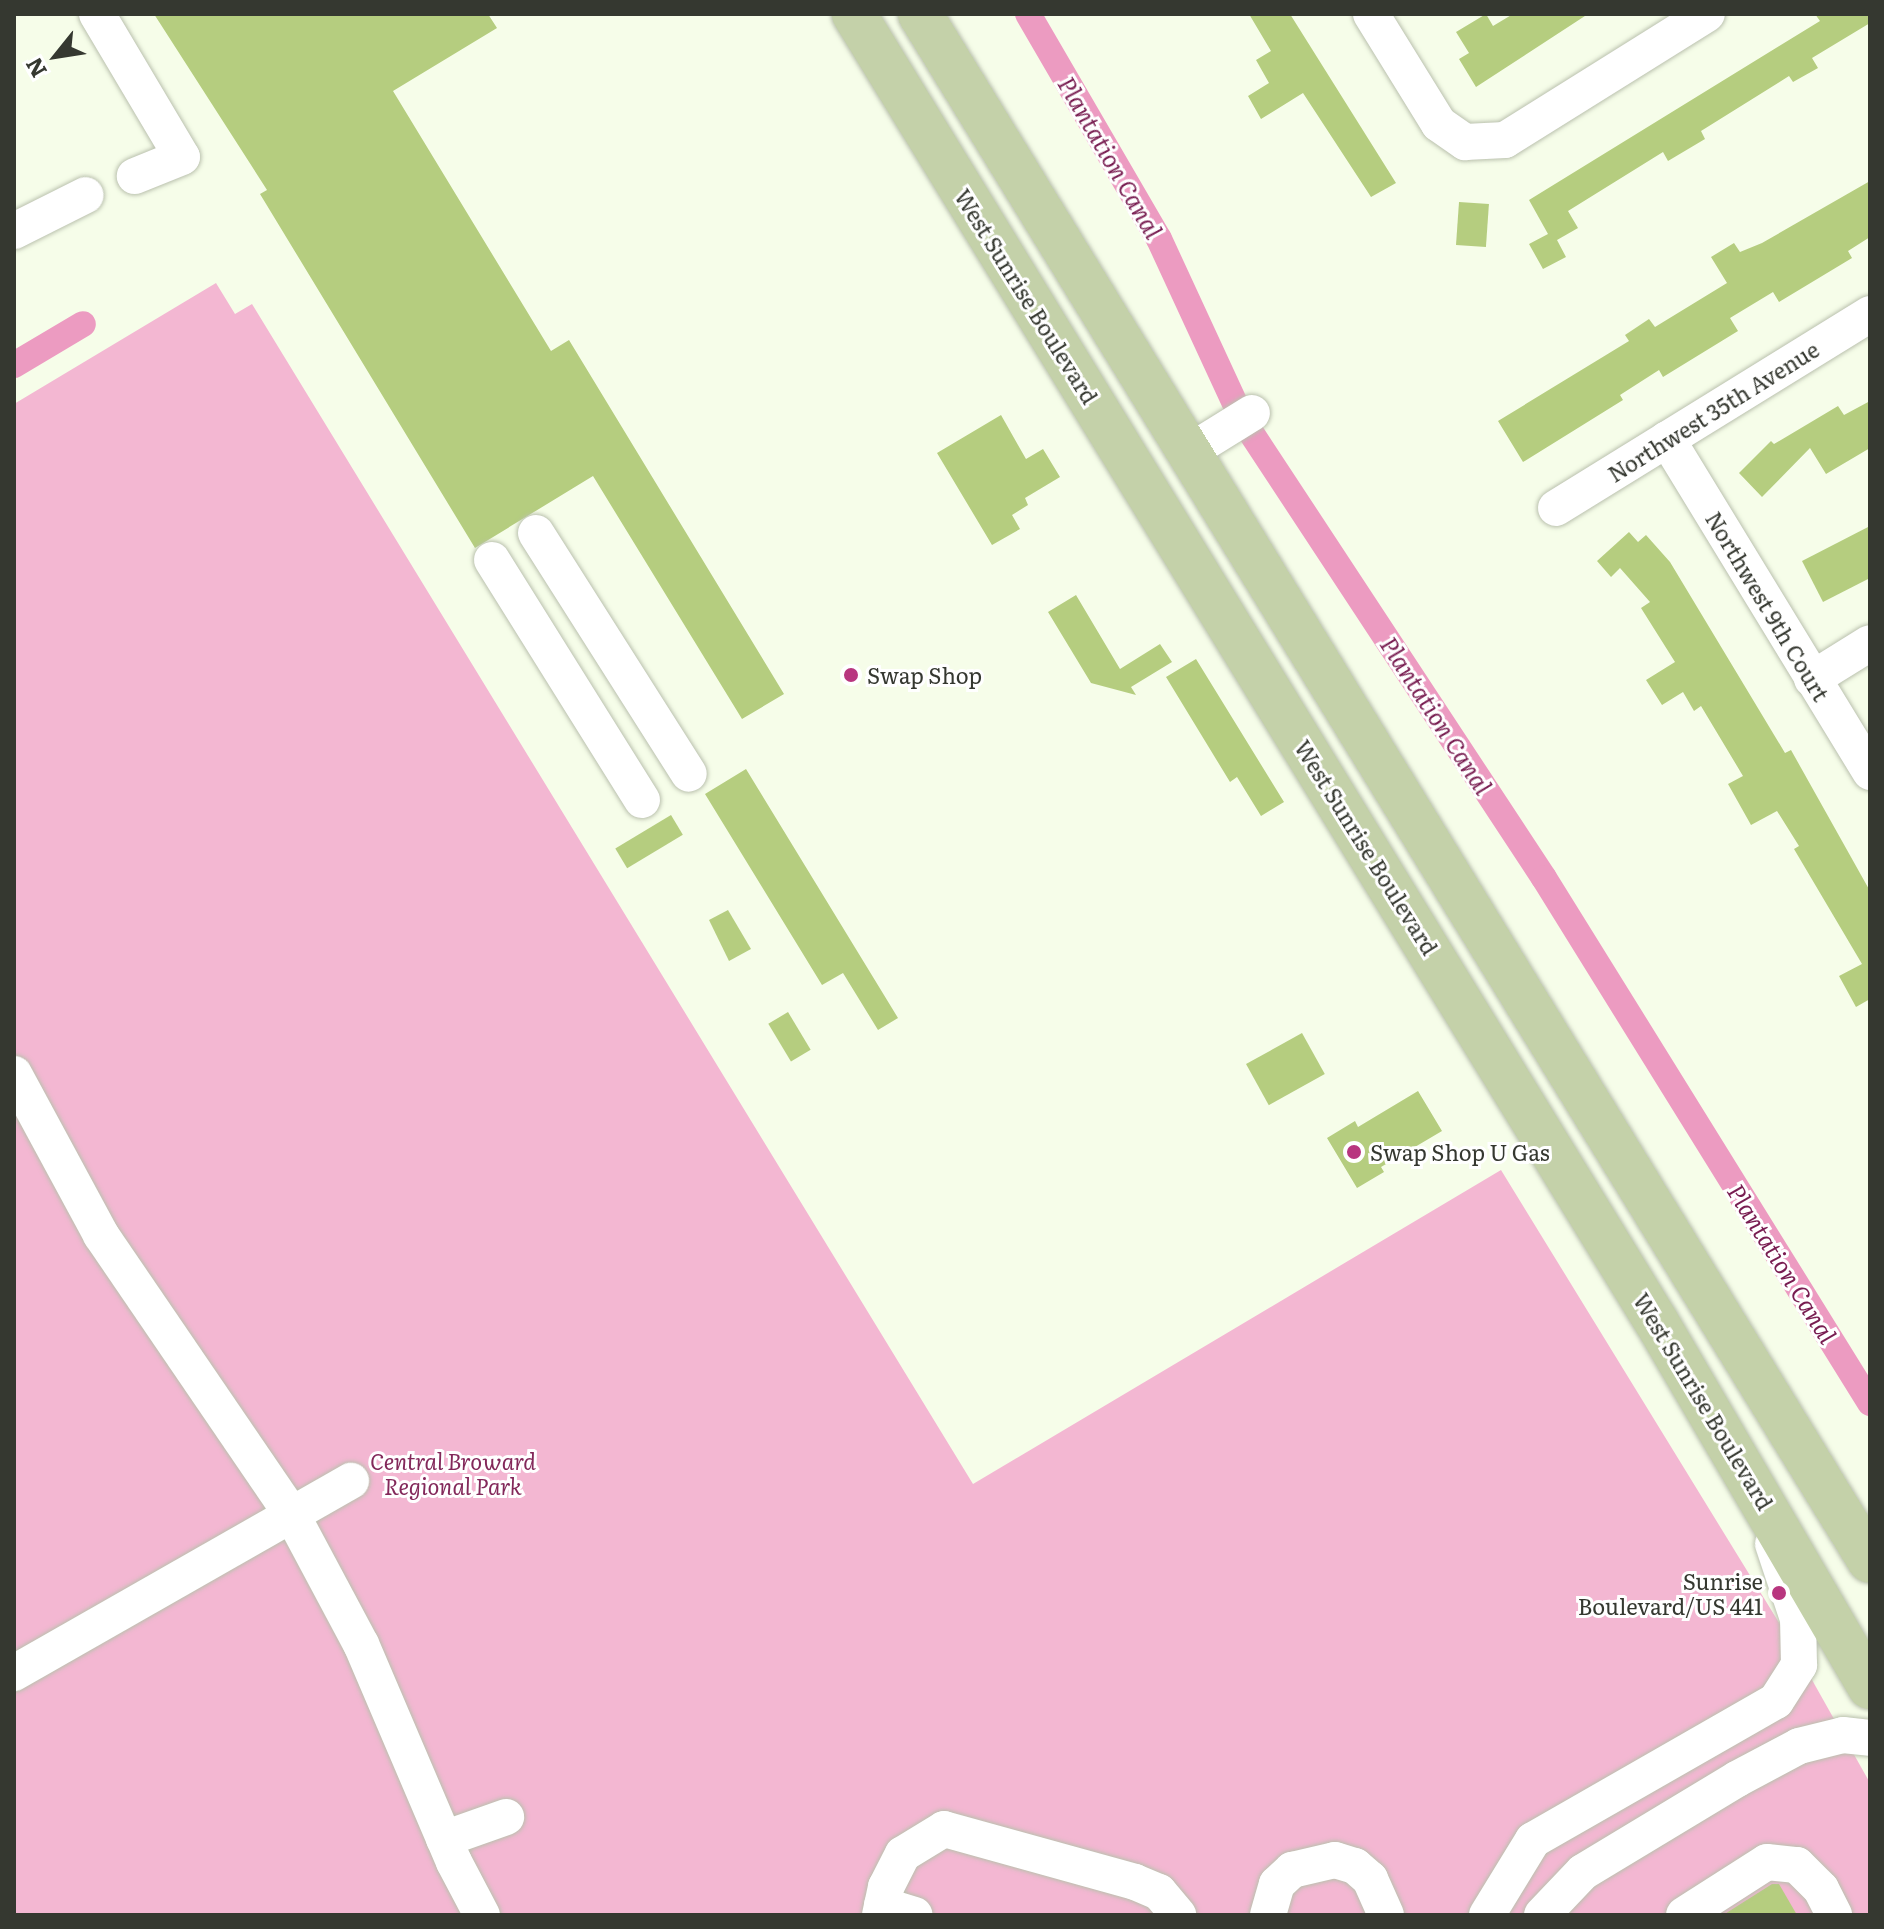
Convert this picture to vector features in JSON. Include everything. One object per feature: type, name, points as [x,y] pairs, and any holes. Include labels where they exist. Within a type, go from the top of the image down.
[{"type":"main road","name":"West Sunrise Boulevard","points":[[854,14],[1752,1481],[1870,1687]]},
{"type":"main road","points":[[920,14],[1870,1561]]},
{"type":"main road","points":[[1145,488],[1174,494],[1186,503],[1377,796],[1411,814]]},
{"type":"street","points":[[97,14],[182,157],[135,176]]},
{"type":"street","points":[[1371,14],[1439,124],[1465,142],[1505,140],[1707,14]]},
{"type":"street","points":[[14,231],[86,195]]},
{"type":"street","name":"Northwest 35th Avenue","points":[[1556,508],[1870,314]]},
{"type":"street","points":[[1189,452],[1242,419]]},
{"type":"street","name":"Northwest 9th Court","points":[[1667,439],[1870,772]]},
{"type":"street","points":[[536,533],[689,774]]},
{"type":"street","points":[[492,560],[642,800]]},
{"type":"street","points":[[1812,679],[1870,643]]},
{"type":"street","points":[[14,1074],[101,1235],[292,1515],[361,1644],[444,1839],[482,1915]]},
{"type":"street","points":[[14,1673],[351,1481]]},
{"type":"street","points":[[1487,1915],[1533,1840],[1776,1701],[1799,1665],[1798,1619],[1752,1481]]},
{"type":"street","points":[[1542,1915],[1583,1872],[1750,1772],[1799,1746],[1843,1735],[1870,1738]]},
{"type":"street","points":[[444,1839],[506,1817]]},
{"type":"street","points":[[892,1912],[903,1854],[944,1829],[1135,1882],[1159,1892],[1178,1915]]},
{"type":"street","points":[[1268,1915],[1277,1884],[1292,1870],[1335,1860],[1355,1866],[1370,1879],[1386,1915]]},
{"type":"street","points":[[1684,1915],[1767,1862],[1797,1865],[1821,1889],[1834,1915]]},
{"type":"green space","name":"Central Broward Regional Park","points":[[216,283],[235,314],[252,304],[973,1484],[1501,1170],[1789,1639],[1870,1783],[1870,1915],[14,1915],[14,404]]},
{"type":"building","points":[[154,14],[488,14],[497,28],[393,91],[551,351],[569,340],[784,694],[742,719],[593,476],[475,548],[260,194],[267,190]]},
{"type":"building","points":[[1249,14],[1290,14],[1396,183],[1371,197],[1303,93],[1261,119],[1248,96],[1269,83],[1256,60],[1271,51]]},
{"type":"building","points":[[1486,14],[1493,26],[1513,14],[1588,14],[1476,87],[1459,59],[1469,53],[1456,32]]},
{"type":"building","points":[[1815,14],[1870,14],[1870,23],[1812,58],[1818,68],[1793,82],[1789,76],[1701,131],[1705,139],[1668,161],[1663,152],[1568,211],[1578,228],[1557,240],[1566,257],[1543,269],[1529,244],[1548,234],[1529,200],[1820,21]]},
{"type":"building","points":[[1870,181],[1870,237],[1848,251],[1852,258],[1779,302],[1773,292],[1730,318],[1738,331],[1663,377],[1659,370],[1620,395],[1623,400],[1523,462],[1498,421],[1629,341],[1625,335],[1649,319],[1655,327],[1727,283],[1711,257],[1734,243],[1740,252],[1762,243]]},
{"type":"building","points":[[1459,202],[1489,204],[1486,247],[1456,245]]},
{"type":"building","points":[[1870,401],[1870,448],[1826,474],[1810,448],[1762,497],[1739,473],[1771,441],[1774,444],[1838,406],[1844,415]]},
{"type":"building","points":[[1001,415],[1026,459],[1043,449],[1060,477],[1025,498],[1028,505],[1012,515],[1020,529],[992,545],[937,453]]},
{"type":"building","points":[[1870,526],[1870,578],[1823,602],[1802,561]]},
{"type":"building","points":[[1629,532],[1638,542],[1646,535],[1670,562],[1785,753],[1791,750],[1870,891],[1870,999],[1856,1007],[1839,976],[1862,964],[1794,849],[1799,846],[1777,811],[1751,825],[1728,784],[1743,776],[1701,706],[1694,711],[1683,692],[1662,705],[1646,680],[1675,662],[1641,608],[1650,602],[1620,568],[1611,577],[1597,561]]},
{"type":"building","points":[[1076,595],[1120,669],[1160,644],[1172,662],[1131,687],[1136,695],[1091,683],[1048,612]]},
{"type":"building","points":[[1196,659],[1284,802],[1261,816],[1237,777],[1230,782],[1166,677]]},
{"type":"building","points":[[746,769],[898,1018],[878,1030],[843,973],[822,985],[705,794]]},
{"type":"building","points":[[671,815],[683,835],[627,868],[615,848]]},
{"type":"building","points":[[728,910],[751,949],[729,961],[709,920]]},
{"type":"building","points":[[788,1012],[811,1050],[791,1062],[768,1024]]},
{"type":"building","points":[[1302,1033],[1325,1074],[1269,1105],[1246,1064]]},
{"type":"building","points":[[1418,1091],[1442,1131],[1381,1167],[1384,1172],[1357,1188],[1327,1138],[1355,1121],[1358,1127]]},
{"type":"building","points":[[1772,1884],[1779,1884],[1797,1915],[1723,1915]]},
{"type":"waterway","name":"Plantation Canal","points":[[1028,14],[1159,239],[1242,419],[1544,878],[1870,1403]]},
{"type":"waterway","points":[[14,365],[83,324]]},
{"type":"place","name":"Swap Shop","points":[[851,675]]},
{"type":"place","name":"Swap Shop U Gas","points":[[1354,1152]]},
{"type":"place","name":"Sunrise Boulevard/US 441","points":[[1779,1593]]}]
